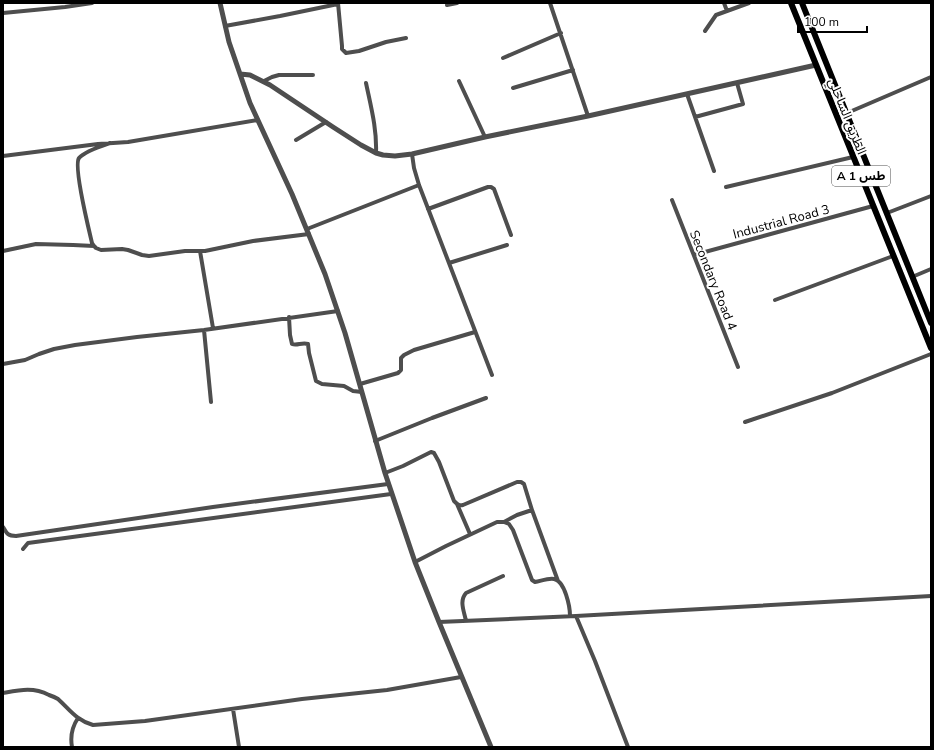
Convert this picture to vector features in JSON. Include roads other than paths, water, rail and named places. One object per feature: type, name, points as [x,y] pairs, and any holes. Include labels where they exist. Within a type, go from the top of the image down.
[{"type":"highway","name":"الطريق الساحلي","points":[[791,3],[931,348]]},
{"type":"highway","name":"الطريق الساحلي","points":[[802,3],[931,323]]},
{"type":"street","points":[[3,13],[92,3]]},
{"type":"street","points":[[220,3],[231,48],[250,103],[308,232],[338,311],[391,494],[415,562],[491,747]]},
{"type":"street","points":[[225,26],[338,3],[342,49],[346,53],[406,38]]},
{"type":"street","points":[[447,5],[457,3]]},
{"type":"street","points":[[550,3],[588,116]]},
{"type":"street","points":[[724,3],[727,10]]},
{"type":"street","points":[[705,31],[716,15],[749,3]]},
{"type":"street","points":[[503,58],[561,33]]},
{"type":"street","points":[[240,74],[250,75],[264,82],[361,145],[376,153],[395,156],[412,154],[484,137],[588,116],[816,65]]},
{"type":"street","points":[[513,88],[573,70]]},
{"type":"street","points":[[264,82],[272,76],[313,74]]},
{"type":"street","points":[[847,113],[931,77]]},
{"type":"street","points":[[459,81],[484,137]]},
{"type":"street","points":[[366,83],[376,126],[376,153]]},
{"type":"street","points":[[695,117],[743,104],[737,83]]},
{"type":"street","points":[[687,94],[714,171]]},
{"type":"street","points":[[3,156],[128,142],[258,120]]},
{"type":"street","points":[[296,140],[326,122]]},
{"type":"street","points":[[94,246],[86,220],[78,174],[78,161],[80,157],[86,153],[110,143]]},
{"type":"street","points":[[412,154],[419,185],[492,375]]},
{"type":"street","points":[[726,187],[853,157]]},
{"type":"street","points":[[3,251],[36,244],[94,246],[101,250],[128,250],[148,256],[185,251],[212,250],[308,232],[419,185]]},
{"type":"street","points":[[428,209],[491,187],[494,189],[511,235]]},
{"type":"street","points":[[887,213],[931,196]]},
{"type":"street","name":"Secondary Road 4","points":[[672,200],[738,367]]},
{"type":"street","name":"Industrial Road 3","points":[[694,255],[873,206]]},
{"type":"street","points":[[449,263],[508,245]]},
{"type":"street","points":[[200,251],[213,328]]},
{"type":"street","points":[[775,300],[893,256]]},
{"type":"street","points":[[912,277],[931,269]]},
{"type":"street","points":[[3,364],[25,360],[47,352],[75,345],[204,330],[338,311]]},
{"type":"street","points":[[289,318],[292,344],[308,344],[316,381],[322,384],[344,386],[353,391],[362,392]]},
{"type":"street","points":[[204,330],[211,402]]},
{"type":"street","points":[[360,384],[398,373],[401,370],[401,358],[414,350],[475,332]]},
{"type":"street","points":[[745,422],[832,393],[931,354]]},
{"type":"street","points":[[375,441],[486,398]]},
{"type":"street","points":[[385,473],[431,452],[434,453],[454,501],[457,504],[470,534]]},
{"type":"street","points":[[457,504],[460,506],[463,505],[517,482],[524,484],[558,581],[563,588],[569,605],[570,616]]},
{"type":"street","points":[[3,527],[6,534],[16,536],[199,509],[388,484]]},
{"type":"street","points":[[23,549],[28,543],[391,494]]},
{"type":"street","points":[[504,522],[517,515],[532,510]]},
{"type":"street","points":[[415,562],[470,534],[497,522],[504,522],[510,524],[513,530],[532,580],[535,582],[554,579],[558,581]]},
{"type":"street","points":[[466,621],[462,602],[466,593],[503,576]]},
{"type":"street","points":[[439,622],[576,616],[931,596]]},
{"type":"street","points":[[576,616],[628,747]]},
{"type":"street","points":[[3,693],[28,689],[44,692],[57,698],[78,718],[93,725],[387,690],[461,677]]},
{"type":"street","points":[[233,709],[239,747]]},
{"type":"street","points":[[72,747],[71,742],[73,726],[78,718]]}]
